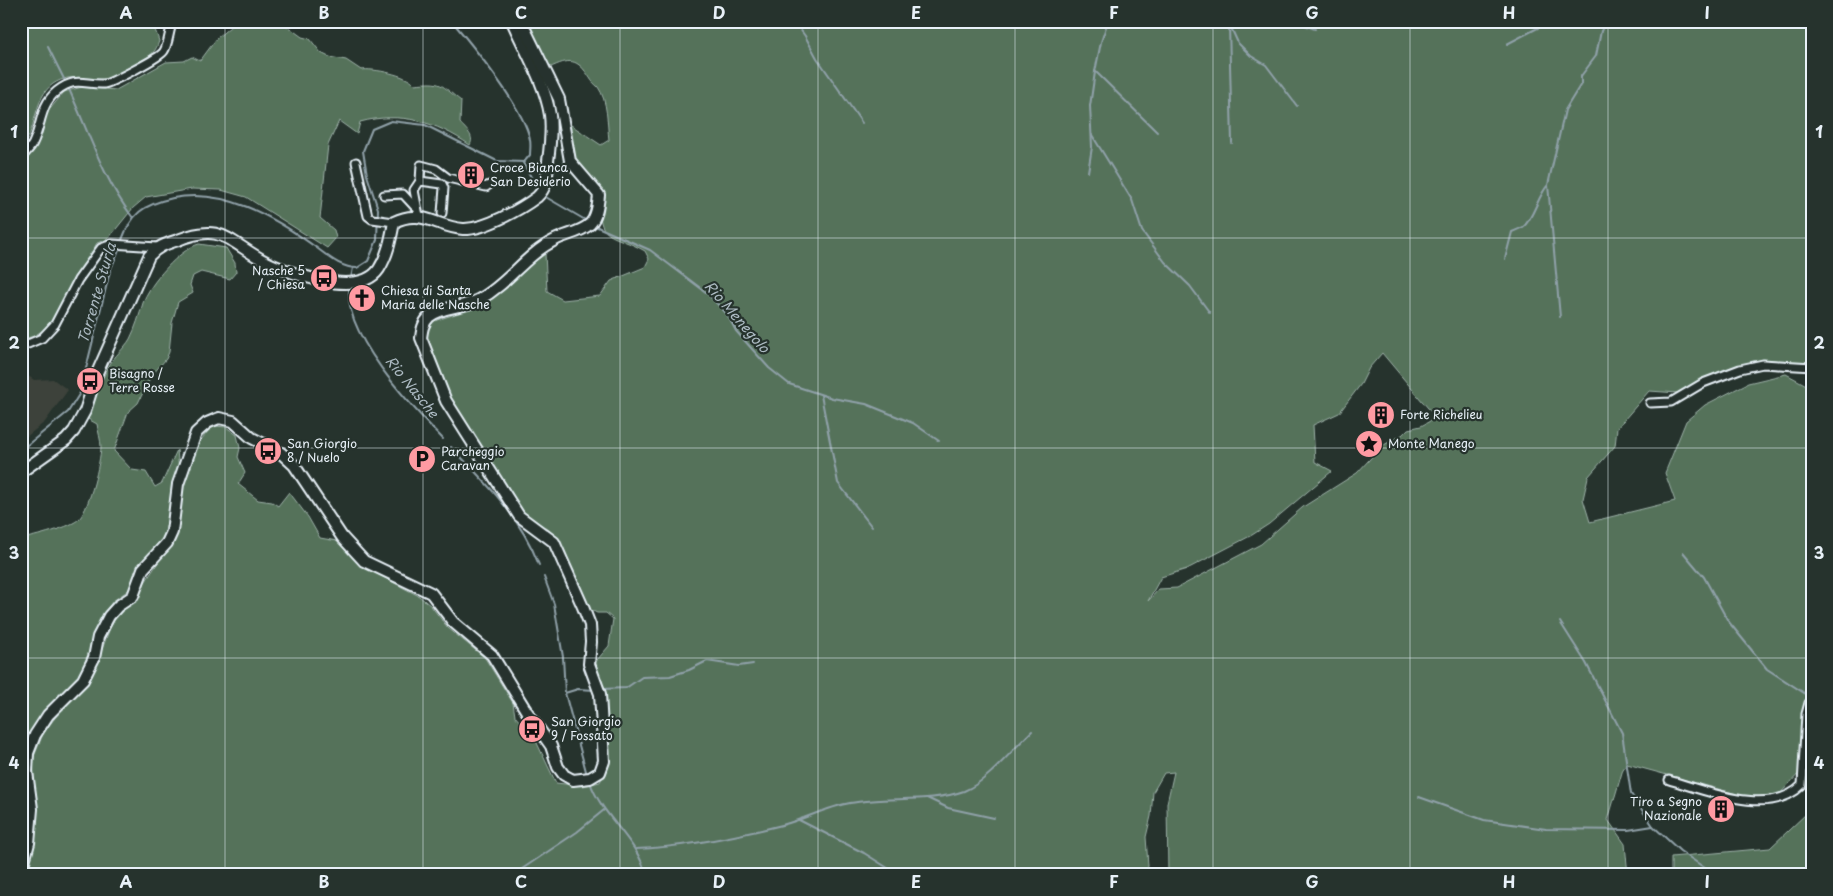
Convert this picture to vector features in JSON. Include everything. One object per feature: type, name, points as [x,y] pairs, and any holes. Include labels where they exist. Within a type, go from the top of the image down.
[{"type":"street","points":[[21,158],[33,143],[43,108],[52,96],[72,82],[84,81],[103,84],[113,82],[132,69],[154,61],[164,51],[173,21]]},
{"type":"street","points":[[384,196],[403,194],[418,213],[438,224],[464,229],[482,226],[537,197],[545,187],[551,131],[548,106],[512,21]]},
{"type":"street","points":[[21,873],[29,843],[32,809],[27,772],[28,752],[35,735],[48,715],[83,680],[94,658],[98,637],[109,616],[118,606],[133,596],[144,570],[167,543],[172,532],[178,484],[196,433],[208,423],[219,418],[233,421],[252,438],[281,453],[294,465],[342,536],[364,561],[430,593],[453,622],[492,655],[526,712],[551,746],[560,772],[573,780],[586,779],[600,772],[604,761],[599,690],[590,664],[590,625],[554,542],[519,516],[507,500],[446,401],[421,338],[423,327],[430,316],[478,300],[494,291],[530,255],[555,240],[585,228],[592,222],[598,206],[597,191],[576,171],[570,161],[559,99],[521,21]]},
{"type":"street","points":[[356,162],[366,212],[372,219],[391,222],[418,213]]},
{"type":"street","points":[[418,213],[414,190],[420,181],[421,166],[436,169],[448,178],[486,187],[489,185]]},
{"type":"street","points":[[420,181],[442,184],[444,188],[442,214]]},
{"type":"street","points":[[21,344],[28,344],[42,338],[55,324],[78,280],[101,248],[112,244],[157,247],[205,232],[235,241],[261,259],[292,272],[332,282],[349,283],[365,279],[378,271],[389,248],[391,222]]},
{"type":"street","points":[[21,472],[66,440],[74,431],[85,411],[97,373],[149,256],[157,247]]},
{"type":"street","points":[[1650,403],[1672,402],[1703,383],[1740,369],[1763,364],[1812,367]]},
{"type":"street","points":[[1669,780],[1744,801],[1777,800],[1794,793],[1802,785],[1806,714],[1809,703],[1812,701]]},
{"type":"shaded area","points":[[21,371],[34,380],[53,379],[68,390],[45,422],[21,441]]},
{"type":"green space","points":[[21,21],[152,21],[159,41],[156,49],[149,56],[108,78],[98,80],[73,77],[53,84],[47,90],[38,106],[30,133],[21,149]]},
{"type":"green space","points":[[237,21],[280,21],[302,37],[310,39],[321,53],[329,57],[346,60],[361,70],[389,73],[414,84],[431,83],[444,87],[461,101],[460,123],[471,136],[470,145],[444,130],[404,118],[375,119],[360,122],[357,134],[339,121],[328,145],[320,218],[334,230],[336,238],[327,248],[246,197],[221,190],[192,189],[146,197],[133,208],[108,239],[97,243],[48,327],[34,336],[21,340],[21,166],[35,148],[46,114],[64,92],[82,87],[116,90],[166,62],[184,61],[192,57],[200,61],[217,38]]},
{"type":"green space","points":[[527,21],[1812,21],[1812,366],[1761,361],[1679,393],[1649,391],[1617,428],[1615,446],[1588,477],[1583,499],[1590,522],[1675,501],[1665,473],[1686,421],[1705,405],[1748,383],[1786,374],[1812,388],[1812,697],[1807,700],[1801,771],[1776,798],[1744,796],[1627,764],[1623,769],[1608,820],[1625,844],[1628,875],[1168,875],[1167,803],[1174,772],[1164,773],[1153,792],[1151,816],[1146,837],[1148,866],[1146,875],[25,875],[36,807],[33,759],[43,734],[63,707],[82,690],[94,671],[110,628],[119,612],[134,599],[167,549],[182,487],[197,445],[209,430],[215,426],[226,427],[237,435],[240,448],[238,457],[245,473],[238,484],[258,500],[272,502],[278,506],[289,492],[308,517],[320,538],[337,541],[362,566],[419,596],[431,606],[448,628],[485,658],[513,703],[515,716],[536,741],[556,783],[583,786],[600,782],[606,769],[604,686],[594,669],[597,660],[609,646],[613,619],[606,613],[597,613],[589,609],[560,543],[550,531],[532,521],[517,504],[456,409],[437,370],[427,341],[428,328],[434,321],[483,305],[519,273],[545,254],[547,291],[563,300],[600,296],[611,281],[645,267],[649,259],[645,251],[615,238],[604,229],[600,210],[601,194],[577,162],[574,154],[568,123],[601,145],[609,140],[604,99],[598,87],[577,63],[568,61],[549,68]],"holes":[[[1382,353],[1433,414],[1432,420],[1421,426],[1408,429],[1402,435],[1382,446],[1357,473],[1303,507],[1261,544],[1177,588],[1159,589],[1148,601],[1161,577],[1187,569],[1252,535],[1269,524],[1332,471],[1315,462],[1313,425],[1339,413],[1361,384],[1369,368]]]},
{"type":"green space","points":[[199,244],[226,248],[235,263],[236,272],[230,279],[201,272],[193,276],[190,285],[193,293],[178,302],[172,323],[169,352],[166,359],[151,376],[138,403],[128,412],[114,451],[132,470],[146,472],[155,487],[162,483],[177,450],[179,471],[172,486],[165,535],[136,570],[130,589],[113,601],[103,616],[79,677],[63,691],[40,721],[27,744],[28,828],[21,858],[21,539],[70,525],[80,518],[84,512],[97,474],[100,454],[101,444],[97,424],[88,419],[100,385],[111,362],[130,339],[146,295],[158,277],[183,253]]},
{"type":"green space","points":[[1812,706],[1812,875],[1671,875],[1671,857],[1770,848],[1807,813],[1809,714]]},
{"type":"waterway","name":"Torrente Sturla","points":[[121,242],[129,224],[146,207],[173,198],[211,197],[229,201],[265,215],[282,224],[334,260],[345,266],[357,268],[368,261],[377,240],[378,209],[367,175],[363,151],[372,129],[391,121],[425,125],[497,161],[524,162],[530,155],[530,142],[519,112],[497,78],[452,21]]},
{"type":"waterway","points":[[794,21],[862,123]]},
{"type":"waterway","points":[[1088,172],[1092,147],[1090,106],[1101,42],[1108,21]]},
{"type":"waterway","points":[[1228,21],[1238,43],[1251,56],[1266,65],[1297,106]]},
{"type":"waterway","points":[[1294,21],[1315,29]]},
{"type":"waterway","points":[[1507,44],[1551,21]]},
{"type":"waterway","points":[[1505,259],[1512,232],[1527,224],[1544,189],[1548,185],[1565,110],[1581,84],[1581,76],[1596,56],[1601,31],[1606,21]]},
{"type":"waterway","points":[[1229,25],[1232,143]]},
{"type":"waterway","points":[[48,47],[66,83]]},
{"type":"waterway","points":[[1095,71],[1157,132]]},
{"type":"waterway","points":[[68,87],[104,170],[133,218]]},
{"type":"waterway","points":[[1092,135],[1132,200],[1142,231],[1165,262],[1190,286],[1210,313]]},
{"type":"waterway","points":[[523,163],[539,191]]},
{"type":"waterway","points":[[1548,185],[1560,317]]},
{"type":"waterway","points":[[544,196],[587,221]]},
{"type":"waterway","name":"Rio Menegolo","points":[[593,225],[650,250],[707,293],[727,314],[736,331],[769,368],[789,384],[832,398],[866,404],[913,423],[939,441]]},
{"type":"waterway","name":"Torrente Sturla","points":[[21,450],[68,412],[80,393],[110,271],[120,247]]},
{"type":"waterway","points":[[351,278],[353,268]]},
{"type":"waterway","name":"Rio Nasche","points":[[350,285],[350,304],[356,324],[367,346],[397,389],[443,439]]},
{"type":"waterway","points":[[821,395],[838,483],[872,527]]},
{"type":"waterway","name":"Rio Nasche","points":[[451,447],[477,473],[513,516],[532,548],[539,565]]},
{"type":"waterway","points":[[1683,552],[1704,577],[1728,621],[1767,669],[1812,698]]},
{"type":"waterway","points":[[544,577],[554,604],[563,657],[565,693],[587,775]]},
{"type":"waterway","points":[[1560,622],[1586,663],[1622,733],[1631,794],[1653,826],[1680,851],[1715,875]]},
{"type":"waterway","points":[[602,689],[626,688],[642,677],[670,676],[689,670],[707,661],[739,666],[753,664]]},
{"type":"waterway","points":[[565,693],[578,689],[595,690]]},
{"type":"waterway","points":[[636,849],[691,844],[746,834],[782,825],[850,803],[951,795],[973,787],[991,773],[1032,731]]},
{"type":"waterway","name":"Rio Nasche","points":[[590,782],[603,806],[636,851],[646,875]]},
{"type":"waterway","points":[[1419,797],[1484,820],[1546,829],[1628,830],[1653,826]]},
{"type":"waterway","points":[[927,798],[948,808],[994,818]]},
{"type":"waterway","points":[[513,875],[577,832],[604,810]]},
{"type":"waterway","points":[[799,820],[864,853],[899,875]]},
{"type":"place","name":"Croce Bianca San Desiderio","points":[[471,175]]},
{"type":"place","name":"Nasche 5 / Chiesa","points":[[324,278]]},
{"type":"place","name":"Chiesa di Santa Maria delle Nasche","points":[[362,298]]},
{"type":"place","name":"Bisagno / Terre Rosse","points":[[90,381]]},
{"type":"place","name":"Forte Richelieu","points":[[1381,415]]},
{"type":"place","name":"Monte Manego","points":[[1369,444]]},
{"type":"place","name":"San Giorgio 8 / Nuelo","points":[[268,451]]},
{"type":"place","name":"Parcheggio Caravan","points":[[422,459]]},
{"type":"place","name":"San Giorgio 9 / Fossato","points":[[532,729]]},
{"type":"place","name":"Tiro a Segno Nazionale","points":[[1721,809]]}]
